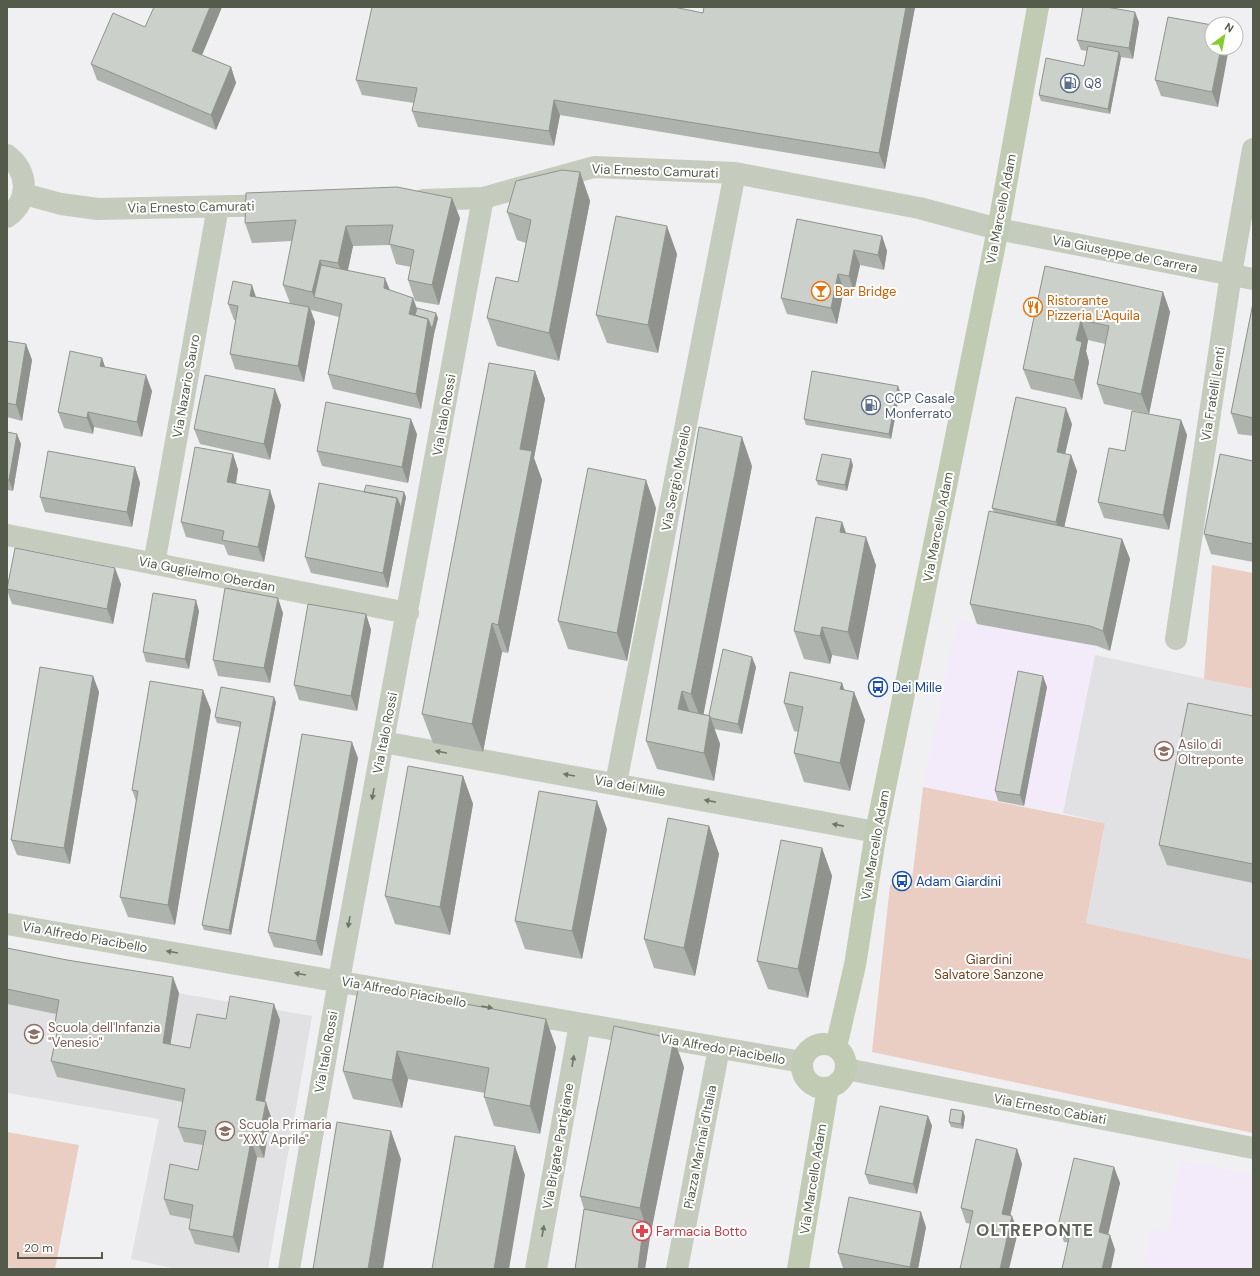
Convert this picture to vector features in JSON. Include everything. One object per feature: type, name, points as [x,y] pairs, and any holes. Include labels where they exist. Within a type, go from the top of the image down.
[{"type":"main road","name":"Via Marcello Adam","points":[[836,1047],[855,965],[876,832],[998,229],[1038,7]]},
{"type":"main road","points":[[829,1044],[836,1047],[844,1057],[846,1069],[840,1082],[828,1088],[821,1088],[808,1082],[804,1076],[802,1062],[804,1055],[815,1045],[829,1044]]},
{"type":"main road","name":"Via Marcello Adam","points":[[798,1269],[828,1088]]},
{"type":"street","name":"Via Fratelli Lenti","points":[[1176,639],[1231,274],[1253,149]]},
{"type":"street","points":[[7,155],[14,160],[22,170],[25,182],[21,204],[7,217]]},
{"type":"street","name":"Via Ernesto Camurati","points":[[405,200],[483,198],[594,167],[735,173],[919,208],[998,229]]},
{"type":"street","name":"Via Sergio Morello","points":[[616,783],[735,173]]},
{"type":"street","name":"Via Ernesto Camurati","points":[[24,194],[60,204],[98,209],[296,204]]},
{"type":"street","name":"Via Italo Rossi","points":[[288,1269],[339,980],[408,613],[483,198]]},
{"type":"street","name":"Via Nazario Sauro","points":[[154,564],[218,207]]},
{"type":"street","name":"Via Giuseppe de Carrera","points":[[998,229],[1253,279]]},
{"type":"street","name":"Via Guglielmo Oberdan","points":[[7,535],[408,613]]},
{"type":"street","name":"Via dei Mille","points":[[383,742],[616,783],[876,832]]},
{"type":"street","name":"Via Alfredo Piacibello","points":[[7,924],[339,980],[580,1024],[802,1062]]},
{"type":"street","name":"Via Brigate Partigiane","points":[[536,1269],[580,1024]]},
{"type":"street","name":"Piazza Marinai d'Italia","points":[[677,1269],[719,1048]]},
{"type":"street","name":"Via Ernesto Cabiati","points":[[846,1069],[1253,1148]]},
{"type":"shaded area","points":[[957,620],[1097,646],[1063,813],[923,787]]},
{"type":"shaded area","name":"Asilo di Oltreponte","points":[[1095,655],[1253,689],[1253,960],[1086,923],[1105,823],[1063,813]]},
{"type":"shaded area","name":"Scuola Primaria \"XXV Aprile\"","points":[[7,962],[73,975],[312,1016],[268,1269],[177,1269],[131,1259],[159,1119],[7,1093]]},
{"type":"shaded area","points":[[1180,1160],[1253,1175],[1253,1269],[1143,1269],[1151,1229],[1168,1232]]},
{"type":"green space","points":[[1212,565],[1253,573],[1253,689],[1204,679]]},
{"type":"green space","name":"Giardini Salvatore Sanzone","points":[[923,787],[1105,823],[1086,923],[1253,960],[1253,1133],[872,1052],[890,885],[911,889]]},
{"type":"green space","points":[[7,1132],[79,1145],[55,1269],[16,1269],[7,1267]]},
{"type":"building","points":[[154,7],[210,7],[192,51],[231,67],[211,115],[91,64],[113,13],[145,27]]},
{"type":"building","points":[[372,7],[674,7],[703,13],[704,7],[906,7],[879,153],[554,100],[549,131],[412,111],[417,88],[356,80]]},
{"type":"building","points":[[1083,7],[1106,7],[1135,12],[1129,48],[1077,40]]},
{"type":"building","points":[[1168,17],[1204,24],[1204,56],[1219,56],[1212,92],[1155,80]]},
{"type":"building","points":[[1088,46],[1119,52],[1108,109],[1039,95],[1046,58],[1084,66]]},
{"type":"building","points":[[562,170],[580,172],[549,333],[487,318],[496,277],[518,282],[531,220],[507,212],[516,181]]},
{"type":"building","points":[[397,187],[452,198],[432,285],[408,280],[414,250],[389,244],[393,225],[346,226],[338,263],[320,260],[312,292],[283,285],[296,220],[245,223],[246,193]]},
{"type":"building","points":[[616,216],[667,226],[648,325],[596,315]]},
{"type":"building","points":[[797,219],[882,236],[878,255],[854,250],[849,276],[838,274],[831,308],[781,298]]},
{"type":"building","points":[[321,265],[385,278],[384,288],[413,298],[409,314],[428,319],[416,394],[328,374],[342,304],[314,297]]},
{"type":"building","points":[[1045,266],[1163,292],[1141,394],[1097,384],[1109,326],[1081,320],[1076,340],[1082,342],[1074,380],[1023,369]]},
{"type":"building","points":[[233,281],[252,285],[250,296],[309,307],[298,366],[230,354],[238,306],[228,304]]},
{"type":"building","points":[[1253,303],[1253,418],[1231,413]]},
{"type":"building","points":[[417,308],[436,313],[432,329],[428,319],[415,315]]},
{"type":"building","points":[[7,341],[26,344],[16,405],[7,403]]},
{"type":"building","points":[[70,351],[102,358],[100,366],[146,375],[137,422],[88,412],[87,418],[58,412]]},
{"type":"building","points":[[489,363],[535,371],[520,449],[532,451],[498,625],[492,623],[472,724],[422,714]]},
{"type":"building","points":[[812,371],[898,386],[889,434],[804,419]]},
{"type":"building","points":[[205,375],[275,389],[264,444],[194,429]]},
{"type":"building","points":[[1016,397],[1066,408],[1057,452],[1071,455],[1056,522],[992,508]]},
{"type":"building","points":[[326,402],[411,419],[402,467],[317,451]]},
{"type":"building","points":[[1132,411],[1181,420],[1163,515],[1098,502],[1109,448],[1125,451]]},
{"type":"building","points":[[699,427],[742,437],[691,694],[682,691],[678,709],[710,716],[704,753],[646,741]]},
{"type":"building","points":[[7,432],[17,434],[9,480],[7,480]]},
{"type":"building","points":[[195,447],[233,454],[227,482],[270,490],[258,547],[222,540],[224,531],[181,522]]},
{"type":"building","points":[[48,451],[135,467],[127,512],[40,497]]},
{"type":"building","points":[[822,454],[851,459],[845,485],[816,480]]},
{"type":"building","points":[[1220,454],[1253,461],[1253,544],[1204,534]]},
{"type":"building","points":[[588,468],[646,480],[617,633],[558,621]]},
{"type":"building","points":[[319,483],[397,498],[383,573],[305,557]]},
{"type":"building","points":[[366,485],[404,492],[401,508],[397,498],[364,492]]},
{"type":"building","points":[[989,511],[1122,539],[1103,631],[1090,626],[970,604]]},
{"type":"building","points":[[816,517],[842,522],[840,532],[866,537],[848,632],[822,627],[820,636],[794,631]]},
{"type":"building","points":[[15,548],[115,568],[107,609],[7,589]]},
{"type":"building","points":[[225,588],[278,598],[264,668],[213,660]]},
{"type":"building","points":[[153,593],[196,600],[185,659],[143,652]]},
{"type":"building","points":[[308,604],[366,614],[351,696],[294,685]]},
{"type":"building","points":[[723,649],[752,657],[738,724],[711,718],[709,715]]},
{"type":"building","points":[[40,667],[93,676],[64,848],[11,840]]},
{"type":"building","points":[[1018,671],[1043,676],[1020,795],[995,791]]},
{"type":"building","points":[[790,672],[842,683],[840,689],[854,692],[840,763],[794,753],[803,707],[784,703]]},
{"type":"building","points":[[150,681],[203,690],[168,905],[120,897],[138,791],[132,790]]},
{"type":"building","points":[[221,687],[274,697],[229,930],[202,925],[241,722],[215,717]]},
{"type":"building","points":[[1188,703],[1253,716],[1253,864],[1159,845]]},
{"type":"building","points":[[302,734],[352,742],[316,941],[268,932]]},
{"type":"building","points":[[408,766],[463,776],[440,907],[385,896]]},
{"type":"building","points":[[539,791],[597,801],[572,931],[515,921]]},
{"type":"building","points":[[668,818],[709,826],[684,948],[644,939]]},
{"type":"building","points":[[781,840],[822,848],[798,969],[757,961]]},
{"type":"building","points":[[7,948],[67,960],[173,977],[163,1043],[190,1048],[197,1014],[226,1019],[230,996],[274,1004],[256,1100],[266,1102],[258,1143],[251,1141],[233,1237],[189,1229],[193,1205],[164,1199],[170,1164],[198,1170],[206,1131],[178,1127],[185,1089],[51,1061],[59,1024],[55,1023],[59,1000],[7,989]]},
{"type":"building","points":[[359,984],[546,1019],[530,1106],[484,1097],[489,1068],[397,1051],[392,1080],[343,1071]]},
{"type":"building","points":[[614,1026],[674,1039],[640,1208],[580,1196]]},
{"type":"building","points":[[880,1106],[928,1116],[913,1184],[865,1174]]},
{"type":"building","points":[[951,1109],[963,1111],[961,1124],[949,1122]]},
{"type":"building","points":[[337,1122],[391,1131],[368,1269],[313,1269]]},
{"type":"building","points":[[455,1136],[515,1146],[494,1269],[432,1269]]},
{"type":"building","points":[[976,1139],[1017,1149],[1002,1214],[1012,1216],[1000,1269],[960,1269],[973,1211],[961,1208]]},
{"type":"building","points":[[1074,1158],[1114,1167],[1099,1232],[1110,1235],[1102,1269],[1062,1269],[1071,1229],[1058,1226]]},
{"type":"building","points":[[849,1197],[921,1212],[910,1267],[838,1253]]},
{"type":"building","points":[[584,1209],[644,1221],[638,1269],[575,1269]]},
{"type":"place","name":"Q8","points":[[1070,83]]},
{"type":"place","name":"Bar Bridge","points":[[821,291]]},
{"type":"place","name":"Ristorante Pizzeria L'Aquila","points":[[1033,307]]},
{"type":"place","name":"CCP Casale Monferrato","points":[[871,405]]},
{"type":"place","name":"Dei Mille","points":[[878,687]]},
{"type":"place","name":"Asilo di Oltreponte","points":[[1164,751]]},
{"type":"place","name":"Adam Giardini","points":[[902,881]]},
{"type":"place","name":"Scuola dell'Infanzia \"Venesio\"","points":[[34,1034]]},
{"type":"place","name":"Scuola Primaria \"XXV Aprile\"","points":[[225,1131]]},
{"type":"place","name":"Farmacia Botto","points":[[642,1231]]},
{"type":"district","name":"OLTREPONTE","points":[[1035,1230]]}]
